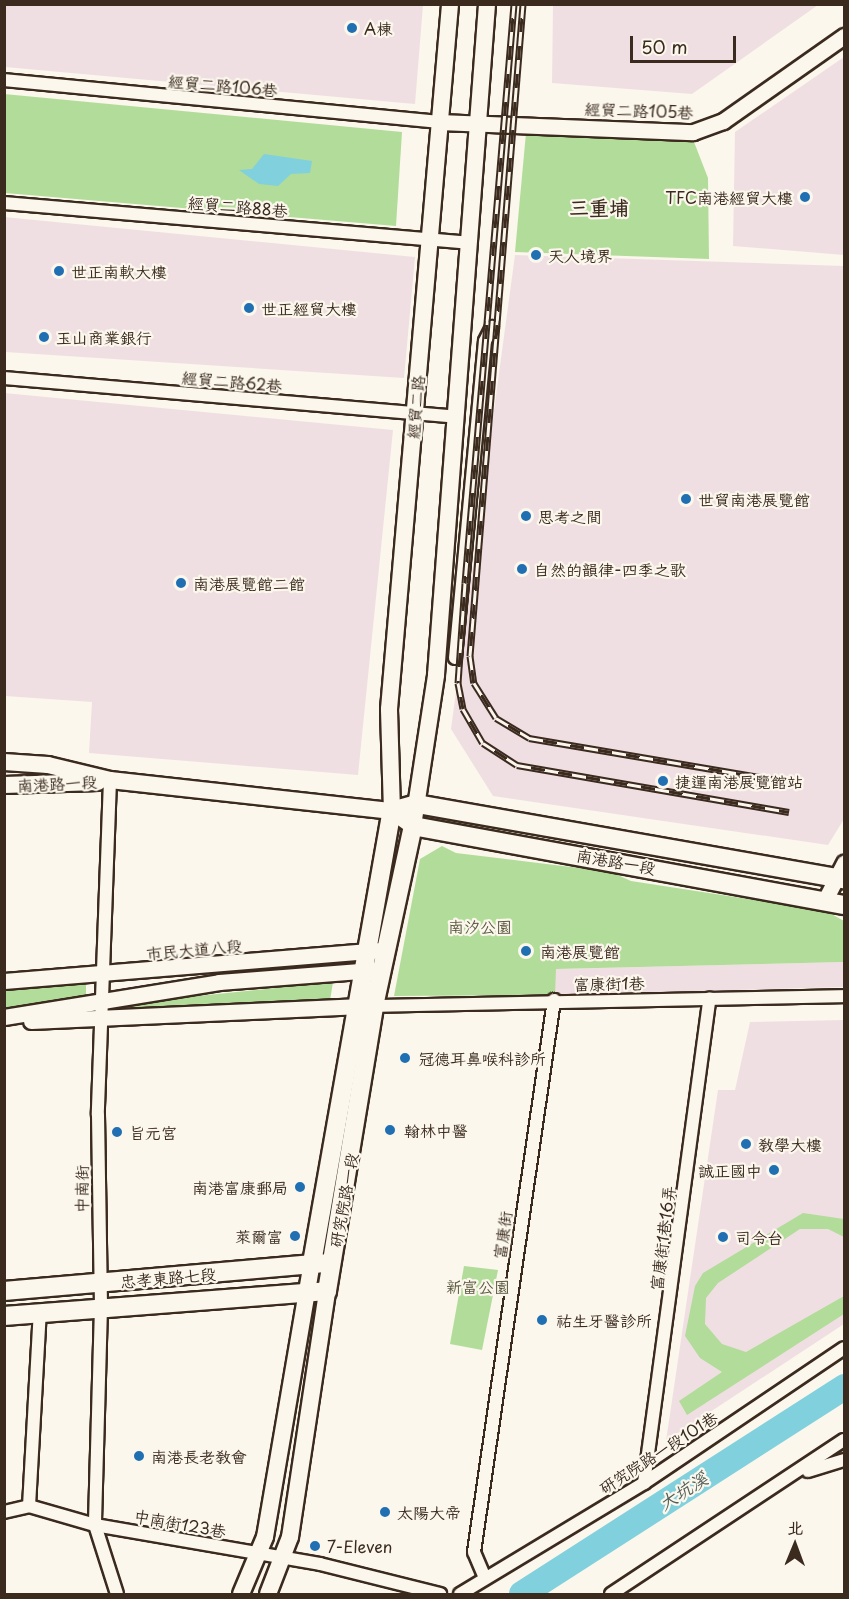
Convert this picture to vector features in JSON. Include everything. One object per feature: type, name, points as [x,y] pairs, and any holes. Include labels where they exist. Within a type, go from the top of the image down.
[{"type":"main road","name":"經貿二路","points":[[392,811],[390,709],[450,4]]},
{"type":"main road","points":[[417,804],[436,675],[487,4]]},
{"type":"main road","name":"南港路一段","points":[[4,762],[48,765],[110,780],[392,811],[417,804],[842,873]]},
{"type":"main road","name":"南港路一段","points":[[4,785],[46,787],[110,780]]},
{"type":"main road","points":[[4,798],[46,787]]},
{"type":"main road","name":"研究院路一段","points":[[268,1594],[284,1557],[375,1006],[417,804]]},
{"type":"main road","name":"南港路一段","points":[[392,811],[413,826],[844,905]]},
{"type":"main road","name":"研究院路一段","points":[[241,1594],[260,1553],[392,811]]},
{"type":"main road","name":"忠孝東路七段","points":[[4,1291],[332,1263]]},
{"type":"main road","name":"忠孝東路七段","points":[[4,1316],[327,1291]]},
{"type":"street","name":"經貿二路105巷","points":[[439,122],[477,120],[693,132],[723,121],[844,36]]},
{"type":"street","name":"經貿二路106巷","points":[[4,81],[439,122]]},
{"type":"street","name":"經貿二路88巷","points":[[4,203],[468,243]]},
{"type":"street","points":[[455,658],[485,341],[492,327]]},
{"type":"street","name":"經貿二路62巷","points":[[4,378],[456,417]]},
{"type":"street","name":"中南街","points":[[110,780],[106,974],[102,1018],[99,1283],[101,1307],[95,1525],[117,1594]]},
{"type":"street","points":[[825,900],[842,873]]},
{"type":"street","name":"市民大道八段","points":[[4,981],[386,950]]},
{"type":"street","points":[[4,1019],[104,999],[362,970],[382,970]]},
{"type":"street","name":"富康街1巷","points":[[375,1006],[554,1000],[844,996]]},
{"type":"street","name":"富康街1巷16弄","points":[[644,1483],[710,998]]},
{"type":"street","name":"富康街","points":[[485,1578],[474,1552],[554,1000]]},
{"type":"street","points":[[4,1019],[102,1018],[375,1006]]},
{"type":"street","points":[[4,1512],[29,1506],[40,1312]]},
{"type":"street","name":"研究院路一段101巷","points":[[460,1594],[644,1483],[844,1348]]},
{"type":"street","points":[[611,1594],[790,1479],[844,1440]]},
{"type":"street","points":[[790,1479],[844,1460]]},
{"type":"street","name":"中南街123巷","points":[[29,1506],[95,1525],[260,1553]]},
{"type":"street","points":[[260,1553],[440,1594]]},
{"type":"shaded area","points":[[553,4],[818,5],[692,94],[552,83]]},
{"type":"shaded area","points":[[4,5],[423,5],[415,104],[5,67]]},
{"type":"shaded area","points":[[844,57],[844,255],[733,246],[735,132]]},
{"type":"shaded area","points":[[4,217],[415,257],[404,378],[5,352]]},
{"type":"shaded area","name":"世貿南港展覽館","points":[[515,255],[844,266],[844,819],[828,845],[493,796],[451,729]]},
{"type":"shaded area","name":"南港展覽館二館","points":[[4,393],[393,430],[358,775],[89,753],[92,702],[5,696]]},
{"type":"shaded area","points":[[844,962],[844,987],[555,995],[555,969]]},
{"type":"shaded area","name":"誠正國中","points":[[844,1020],[844,1324],[666,1441],[718,1090],[735,1090],[750,1022]]},
{"type":"green space","points":[[4,94],[402,132],[396,226],[5,193]]},
{"type":"green space","points":[[526,133],[694,142],[708,178],[709,259],[515,252]]},
{"type":"green space","name":"南汐公園","points":[[442,846],[456,853],[611,872],[631,881],[826,911],[844,921],[844,962],[556,969],[555,995],[394,996],[420,859]]},
{"type":"green space","points":[[333,982],[329,1007],[130,1013],[130,1003]]},
{"type":"green space","points":[[86,984],[86,995],[5,1010],[4,990]]},
{"type":"green space","points":[[803,1213],[844,1219],[844,1237],[828,1229],[800,1229],[718,1283],[706,1298],[705,1324],[722,1344],[746,1352],[844,1296],[844,1314],[687,1415],[679,1401],[722,1372],[700,1358],[685,1336],[695,1286],[703,1273]]},
{"type":"green space","name":"新富公園","points":[[464,1266],[498,1270],[482,1350],[450,1344]]},
{"type":"water","points":[[264,154],[312,161],[310,173],[291,174],[278,186],[259,184],[239,170],[252,169]]},
{"type":"waterway","name":"大坑溪","points":[[522,1594],[844,1387]]},
{"type":"railway","points":[[514,4],[465,583],[458,683],[463,709],[483,743],[517,765],[789,812]]},
{"type":"railway","points":[[523,4],[470,656],[474,683],[496,718],[529,738],[784,781]]},
{"type":"place","name":"A棟","points":[[352,28]]},
{"type":"place","name":"TFC南港經貿大樓","points":[[805,197]]},
{"type":"place","name":"天人境界","points":[[536,255]]},
{"type":"place","name":"世正南軟大樓","points":[[59,271]]},
{"type":"place","name":"世正經貿大樓","points":[[249,308]]},
{"type":"place","name":"玉山商業銀行","points":[[44,337]]},
{"type":"place","name":"世貿南港展覽館","points":[[686,499]]},
{"type":"place","name":"思考之間","points":[[526,516]]},
{"type":"place","name":"自然的韻律-四季之歌","points":[[522,569]]},
{"type":"place","name":"南港展覽館二館","points":[[181,583]]},
{"type":"place","name":"捷運南港展覽館站","points":[[663,781]]},
{"type":"place","name":"南港展覽館","points":[[526,951]]},
{"type":"place","name":"冠德耳鼻喉科診所","points":[[405,1058]]},
{"type":"place","name":"翰林中醫","points":[[390,1130]]},
{"type":"place","name":"旨元宮","points":[[117,1132]]},
{"type":"place","name":"教學大樓","points":[[746,1144]]},
{"type":"place","name":"誠正國中","points":[[774,1170]]},
{"type":"place","name":"南港富康郵局","points":[[300,1187]]},
{"type":"place","name":"萊爾富","points":[[295,1236]]},
{"type":"place","name":"司令台","points":[[723,1237]]},
{"type":"place","name":"祐生牙醫診所","points":[[542,1320]]},
{"type":"place","name":"南港長老教會","points":[[139,1456]]},
{"type":"place","name":"太陽大帝","points":[[385,1512]]},
{"type":"place","name":"7-Eleven","points":[[315,1546]]},
{"type":"district","name":"三重埔","points":[[599,207]]}]
